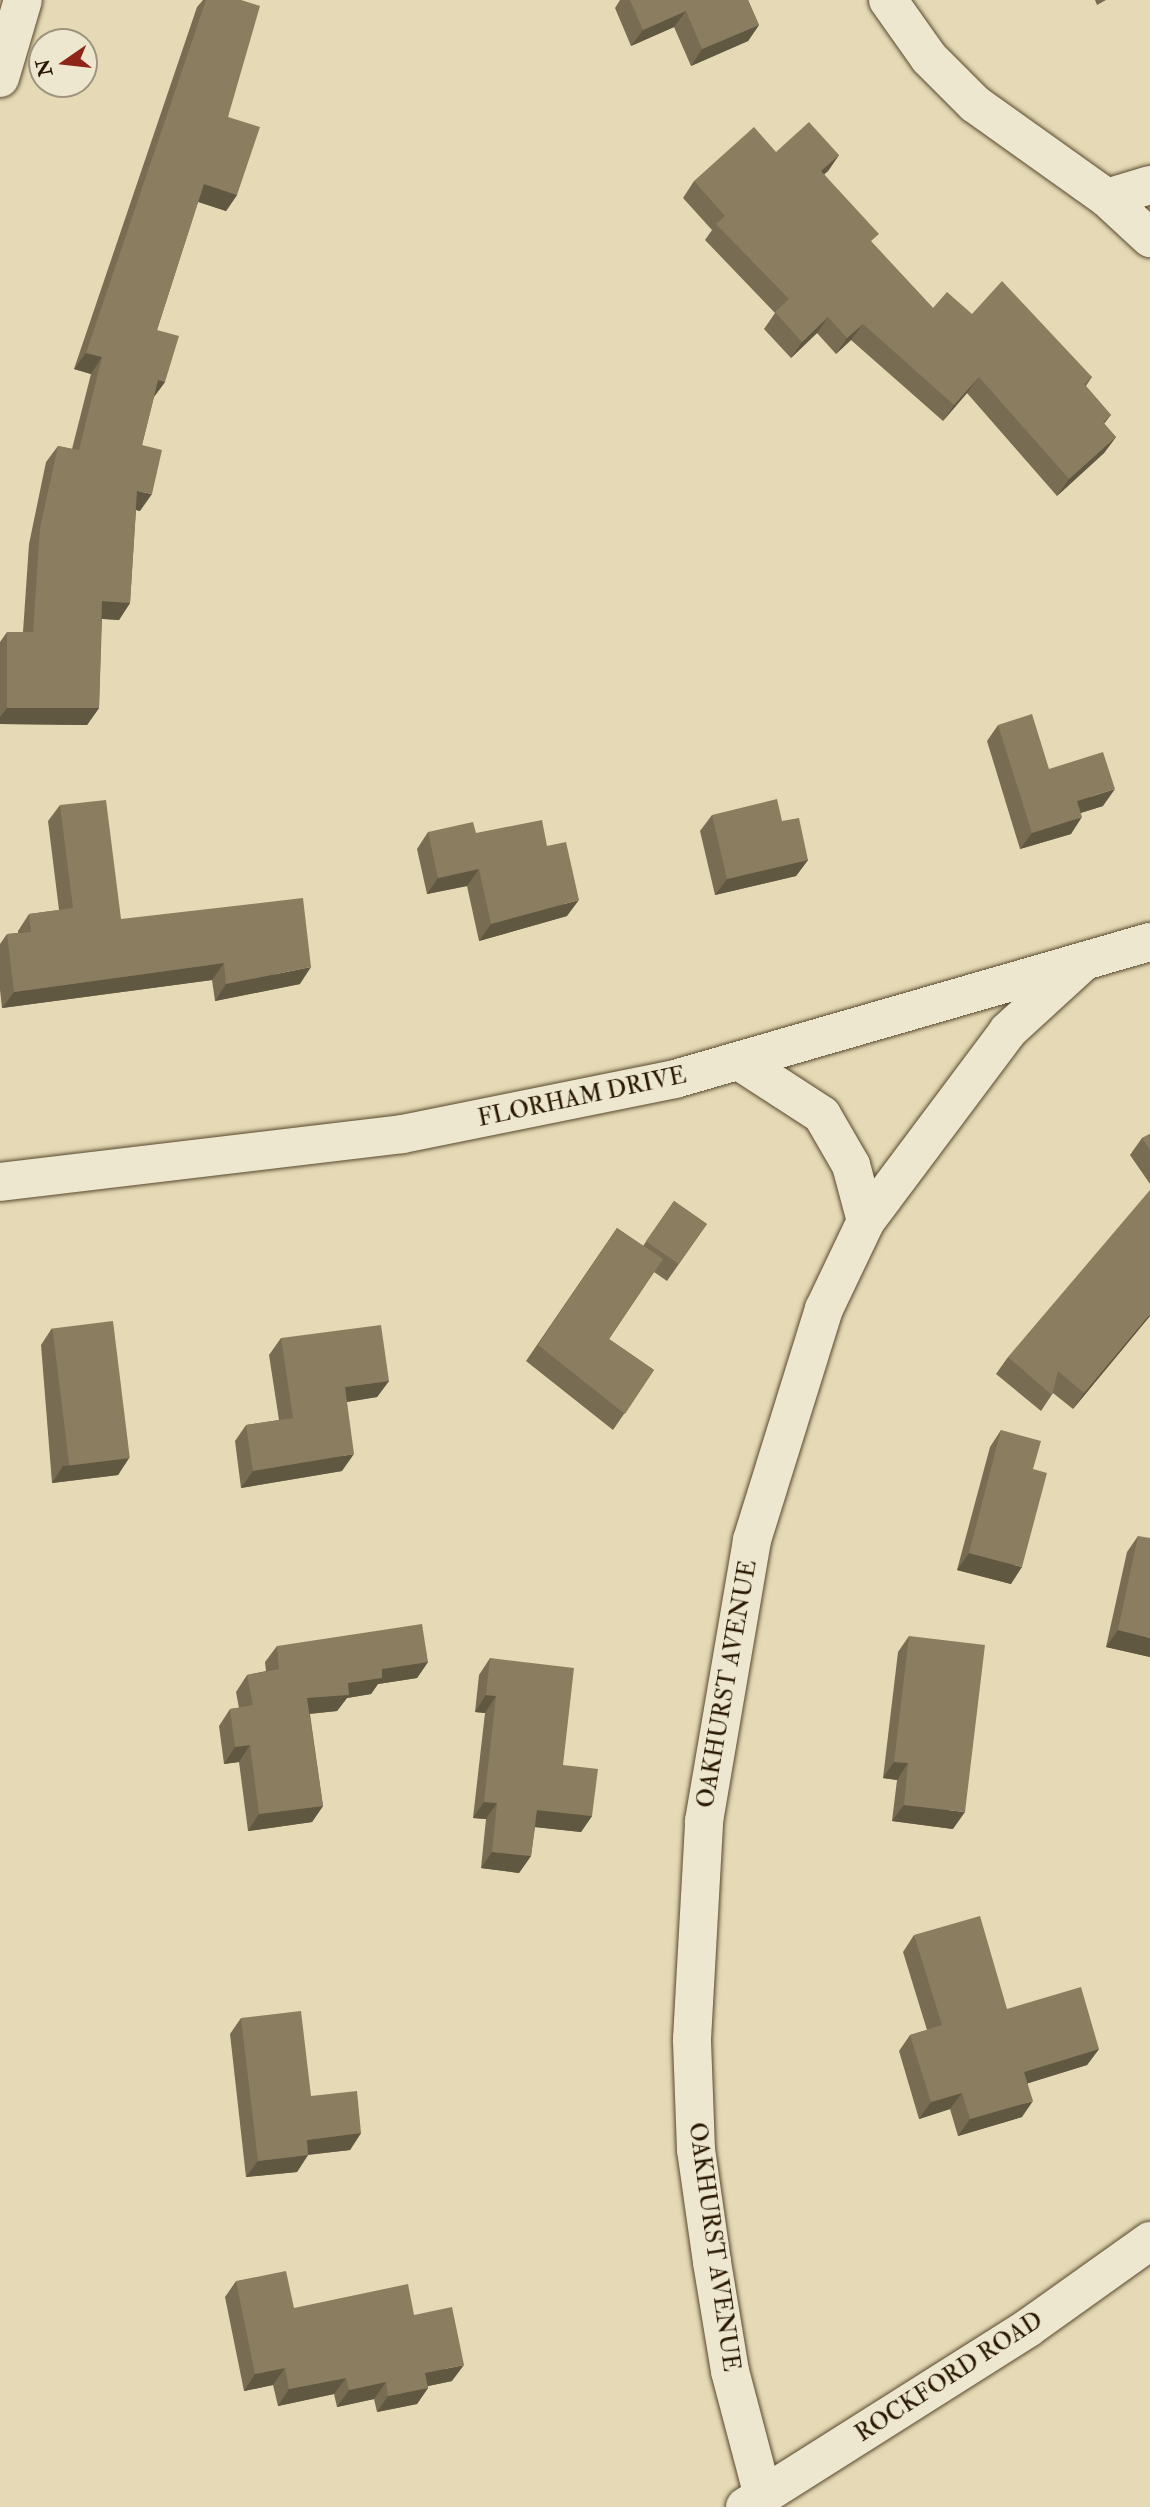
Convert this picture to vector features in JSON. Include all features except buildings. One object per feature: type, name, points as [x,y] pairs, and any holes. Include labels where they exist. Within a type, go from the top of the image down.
[{"type":"street","points":[[0,78],[23,0]]},
{"type":"street","points":[[888,0],[929,58],[975,104],[1107,198],[1150,238]]},
{"type":"street","points":[[1107,198],[1150,185]]},
{"type":"street","name":"FLORHAM DRIVE","points":[[0,1182],[402,1134],[739,1061],[1150,942]]},
{"type":"street","name":"OAKHURST AVENUE","points":[[754,2502],[730,2371],[696,2150],[694,1933],[704,1821],[752,1539],[824,1309],[866,1221],[1008,1031],[1081,964]]},
{"type":"street","points":[[739,1061],[822,1115],[851,1165],[866,1221]]},
{"type":"street","name":"ROCKFORD ROAD","points":[[754,2502],[1028,2328],[1150,2241]]}]
